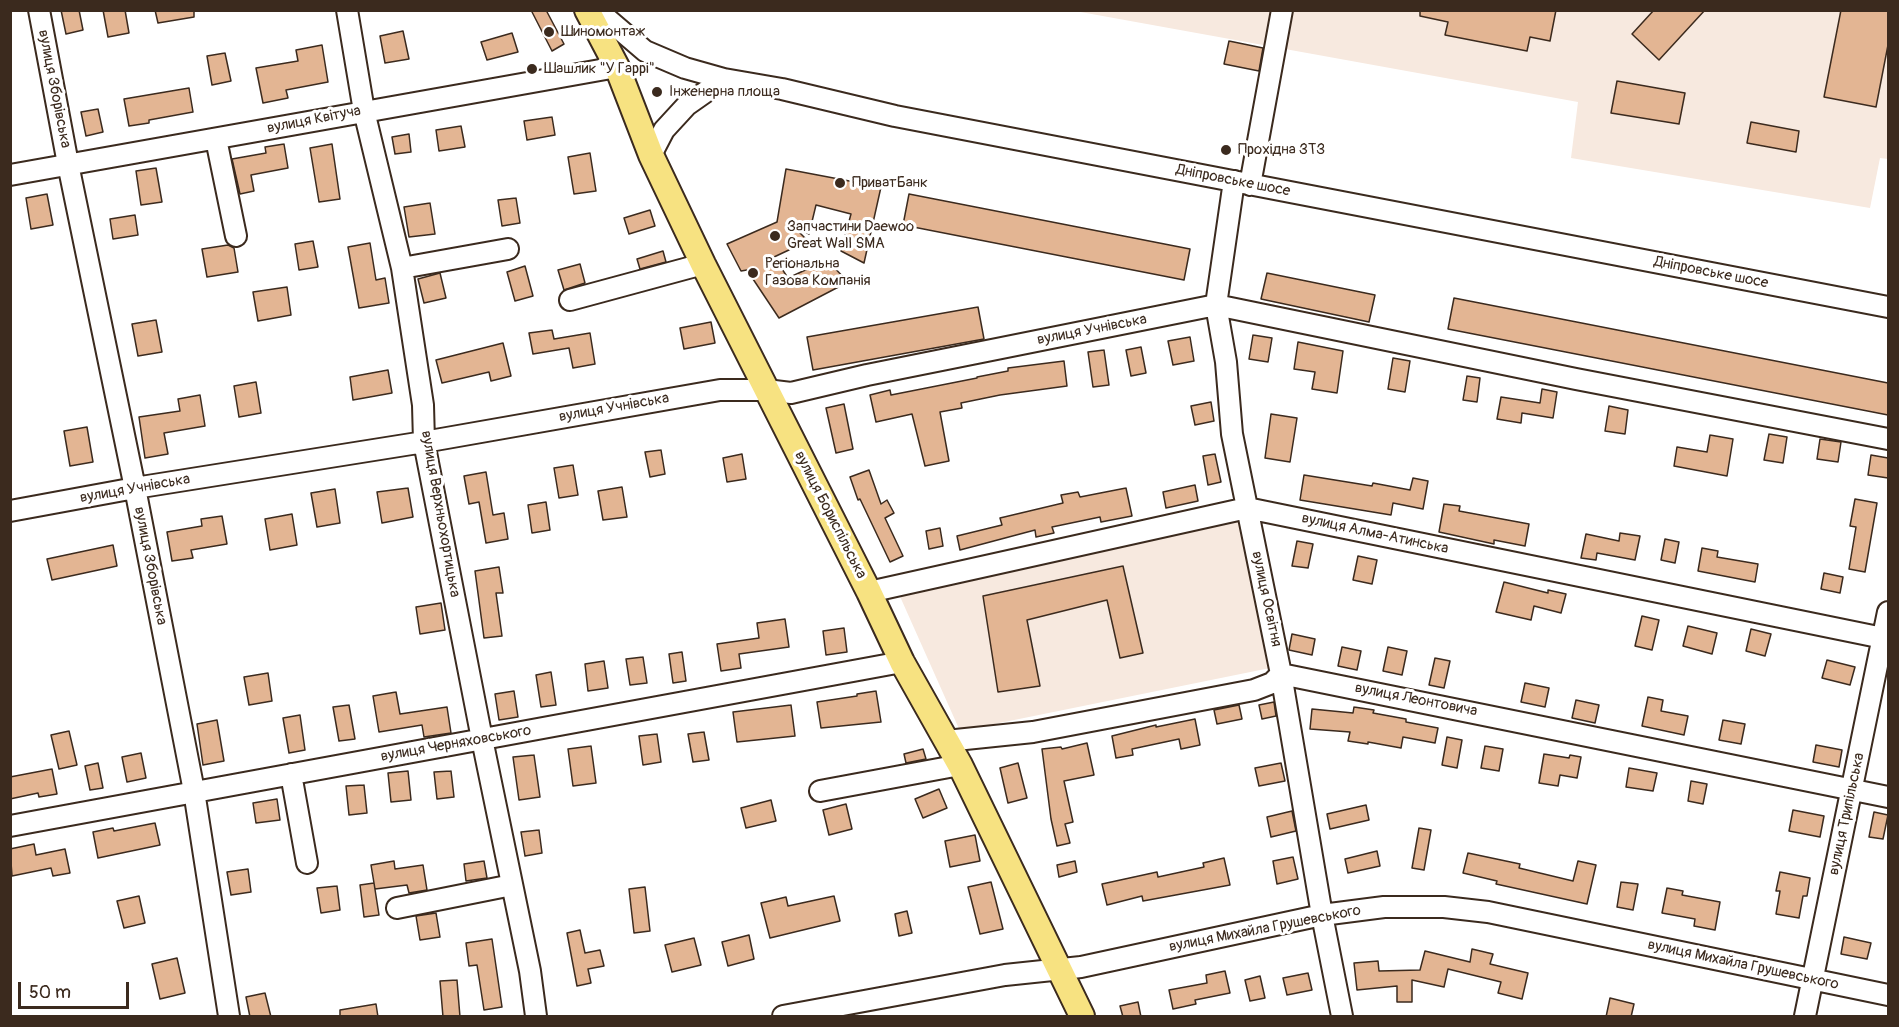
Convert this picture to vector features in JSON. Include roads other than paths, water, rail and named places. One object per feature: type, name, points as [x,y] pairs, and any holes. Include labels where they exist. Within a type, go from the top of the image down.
[{"type":"main road","name":"вулиця Бориспільська","points":[[587,10],[617,67],[651,155],[703,264],[902,662],[960,765],[1082,1017]]},
{"type":"street","name":"вулиця Зборівська","points":[[39,10],[194,791],[229,1017]]},
{"type":"street","name":"вулиця Верхньохортицька","points":[[347,10],[364,111],[402,268],[423,405],[424,442],[530,971],[536,1017]]},
{"type":"street","name":"Дніпровське шосе","points":[[597,10],[645,51],[685,68],[724,79],[782,89],[895,116],[1888,307]]},
{"type":"street","name":"вулиця Освітня","points":[[1282,10],[1216,305],[1226,362],[1232,434],[1281,674],[1322,915],[1342,1017]]},
{"type":"street","name":"вулиця Квітуча","points":[[10,175],[617,67]]},
{"type":"street","points":[[651,155],[664,130],[687,105],[724,79]]},
{"type":"street","points":[[216,139],[236,236]]},
{"type":"street","points":[[402,268],[508,249]]},
{"type":"street","points":[[570,300],[703,264]]},
{"type":"street","points":[[1216,305],[1888,439]]},
{"type":"street","name":"вулиця Учнівська","points":[[10,511],[720,390],[766,390],[791,393],[867,375],[1216,305]]},
{"type":"street","name":"вулиця Алма-Атинська","points":[[869,592],[1246,508],[1883,638]]},
{"type":"street","name":"вулиця Трипільська","points":[[1805,1017],[1888,612]]},
{"type":"street","name":"вулиця Черняховського","points":[[10,826],[902,662]]},
{"type":"street","points":[[946,741],[1033,732],[1254,690],[1272,683],[1281,674]]},
{"type":"street","name":"вулиця Леонтовича","points":[[1281,674],[1888,797]]},
{"type":"street","points":[[820,791],[960,765]]},
{"type":"street","points":[[291,774],[307,863]]},
{"type":"street","points":[[397,908],[512,885]]},
{"type":"street","name":"вулиця Михайла Грушевського","points":[[783,1017],[994,976],[1080,967],[1322,915],[1384,907],[1444,908],[1488,912],[1888,995]]},
{"type":"place","name":"Шиномонтаж","points":[[549,32]]},
{"type":"place","name":"Шашлик \"У Гаррі\"","points":[[532,69]]},
{"type":"place","name":"Інженерна площа","points":[[657,92]]},
{"type":"place","name":"Прохідна ЗТЗ","points":[[1226,150]]},
{"type":"place","name":"ПриватБанк","points":[[840,183]]},
{"type":"place","name":"Запчастини Daewoo Great Wall SMA","points":[[775,236]]},
{"type":"place","name":"Регіональна Газова Компанія","points":[[753,273]]}]
